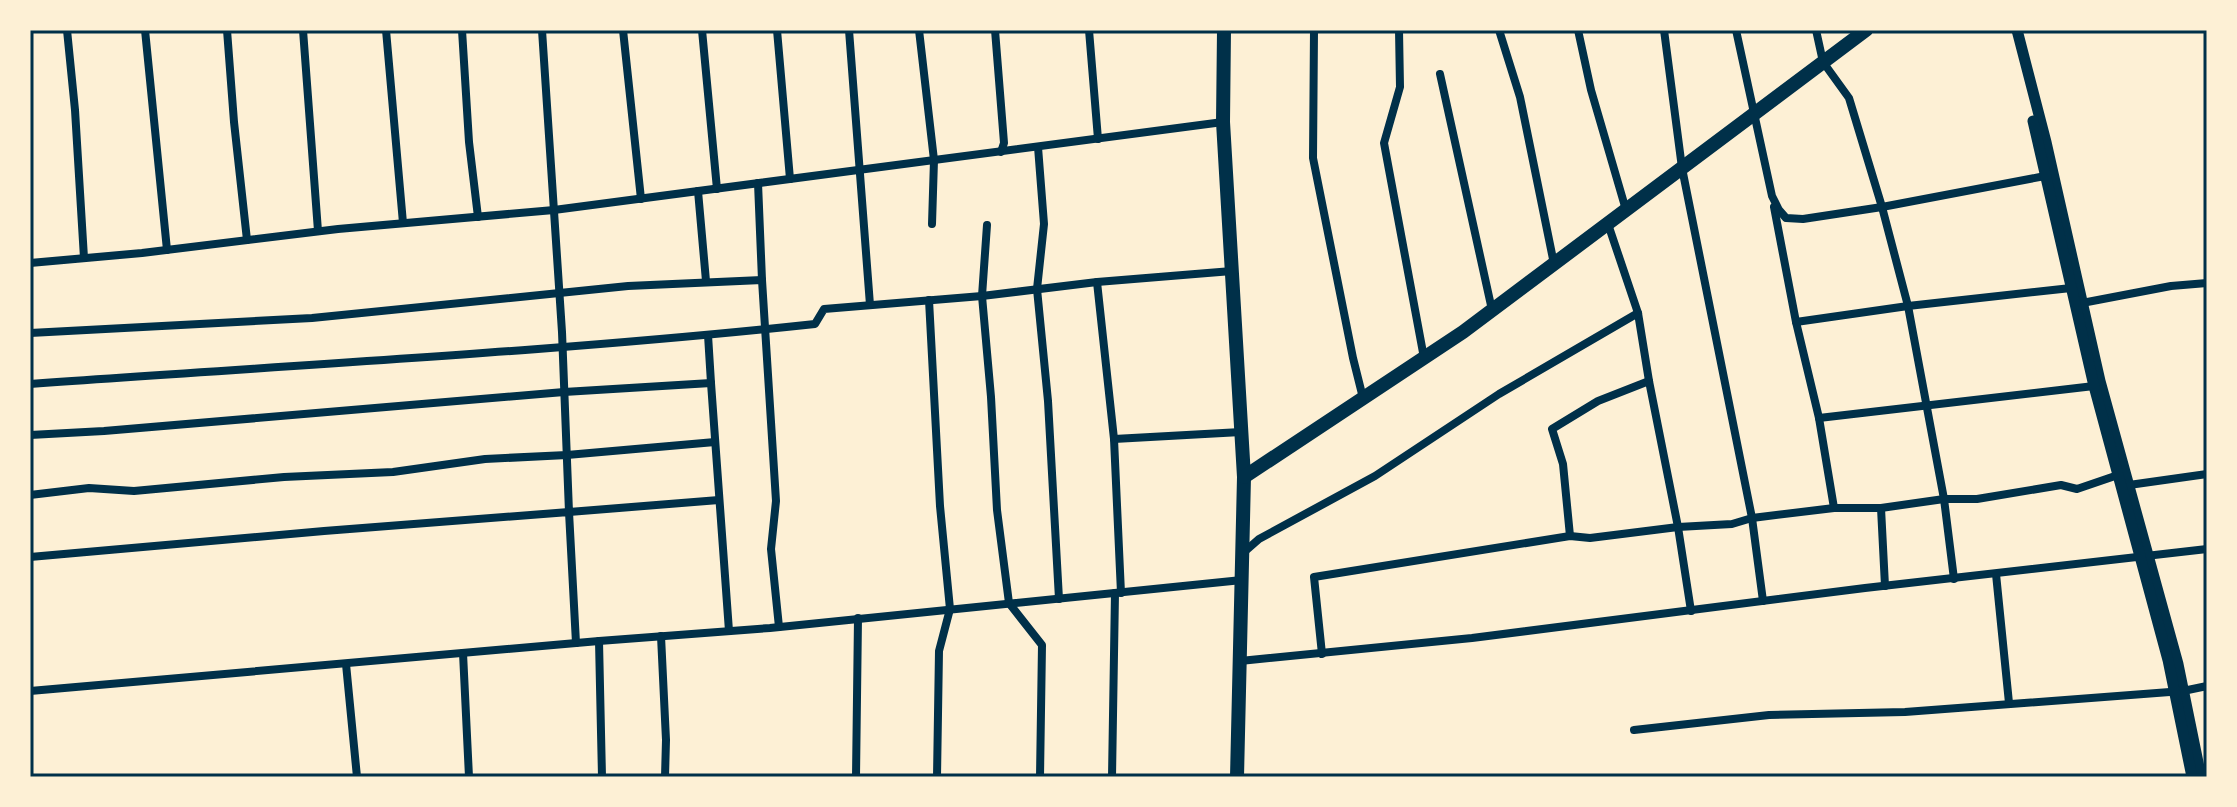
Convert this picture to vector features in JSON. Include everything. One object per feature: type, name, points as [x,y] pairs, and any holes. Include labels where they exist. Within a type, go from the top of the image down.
[{"type":"main road","points":[[1224,30],[1223,122],[1244,477],[1237,777]]},
{"type":"main road","points":[[1244,477],[1492,310],[1866,30]]},
{"type":"street","points":[[67,30],[84,258]]},
{"type":"street","points":[[145,30],[167,250]]},
{"type":"street","points":[[227,30],[247,240]]},
{"type":"street","points":[[303,30],[318,231]]},
{"type":"street","points":[[386,30],[403,223]]},
{"type":"street","points":[[462,30],[469,142],[478,217]]},
{"type":"street","points":[[542,30],[562,347],[576,643]]},
{"type":"street","points":[[623,30],[641,199]]},
{"type":"street","points":[[702,30],[717,189]]},
{"type":"street","points":[[777,30],[790,179]]},
{"type":"street","points":[[849,30],[870,305]]},
{"type":"street","points":[[919,30],[934,160],[932,224]]},
{"type":"street","points":[[995,30],[1004,143],[1001,152]]},
{"type":"street","points":[[1089,30],[1098,139]]},
{"type":"street","points":[[1314,30],[1313,158],[1363,398]]},
{"type":"street","points":[[1399,30],[1400,87],[1384,143],[1424,358]]},
{"type":"street","points":[[1499,30],[1520,97],[1554,264]]},
{"type":"street","points":[[1578,30],[1591,90],[1626,210]]},
{"type":"street","points":[[1664,30],[1682,168],[1752,518],[1763,601]]},
{"type":"street","points":[[1736,30],[1796,322],[1819,418],[1834,508]]},
{"type":"street","points":[[1816,30],[1823,62],[1849,98],[1908,306],[1928,404],[1954,579]]},
{"type":"street","points":[[2017,31],[2045,176],[2094,386],[2145,558]]},
{"type":"street","points":[[2017,31],[2046,142],[2100,381],[2201,777]]},
{"type":"street","points":[[1440,74],[1492,310]]},
{"type":"street","points":[[30,263],[318,231],[554,210],[1223,122]]},
{"type":"street","points":[[1038,147],[1044,224],[1037,289],[1048,401],[1059,599]]},
{"type":"street","points":[[1772,196],[1786,218],[1803,219],[2045,176]]},
{"type":"street","points":[[758,183],[776,501],[771,549],[779,627]]},
{"type":"street","points":[[698,191],[706,281]]},
{"type":"street","points":[[1608,224],[1638,313],[1691,611]]},
{"type":"street","points":[[987,225],[982,296],[997,510],[1009,603],[1042,645],[1040,777]]},
{"type":"street","points":[[30,384],[410,359],[765,330],[815,324],[824,309],[1232,271]]},
{"type":"street","points":[[30,333],[312,318],[628,286],[762,280]]},
{"type":"street","points":[[1097,282],[1114,439],[1118,593],[1112,777]]},
{"type":"street","points":[[2082,303],[2171,286],[2207,283]]},
{"type":"street","points":[[1796,322],[2071,288]]},
{"type":"street","points":[[929,300],[940,506],[950,609],[939,651],[937,777]]},
{"type":"street","points":[[1242,553],[1259,539],[1375,476],[1499,394],[1638,313]]},
{"type":"street","points":[[708,335],[729,631]]},
{"type":"street","points":[[1570,536],[1563,464],[1552,429],[1598,401],[1649,381]]},
{"type":"street","points":[[30,435],[711,383]]},
{"type":"street","points":[[1819,418],[2094,386]]},
{"type":"street","points":[[1114,439],[1241,432]]},
{"type":"street","points":[[30,495],[89,488],[134,491],[284,477],[393,472],[485,459],[715,442]]},
{"type":"street","points":[[2129,485],[2207,474]]},
{"type":"street","points":[[1322,654],[1314,577],[1570,536],[1590,538],[1732,524],[1752,518],[1834,508],[1881,508],[1944,499],[1977,499],[2061,485],[2077,489],[2118,475]]},
{"type":"street","points":[[30,557],[719,500]]},
{"type":"street","points":[[1881,508],[1885,586]]},
{"type":"street","points":[[1240,661],[1472,638],[2207,549]]},
{"type":"street","points":[[1996,574],[2009,703]]},
{"type":"street","points":[[30,691],[779,627],[1242,580]]},
{"type":"street","points":[[856,777],[858,618]]},
{"type":"street","points":[[661,636],[665,777]]},
{"type":"street","points":[[599,641],[602,777]]},
{"type":"street","points":[[463,653],[469,777]]},
{"type":"street","points":[[346,664],[357,777]]},
{"type":"street","points":[[1634,730],[1769,715],[1905,712],[2179,691],[2207,686]]},
{"type":"street","points":[[2179,691],[2192,777]]}]
